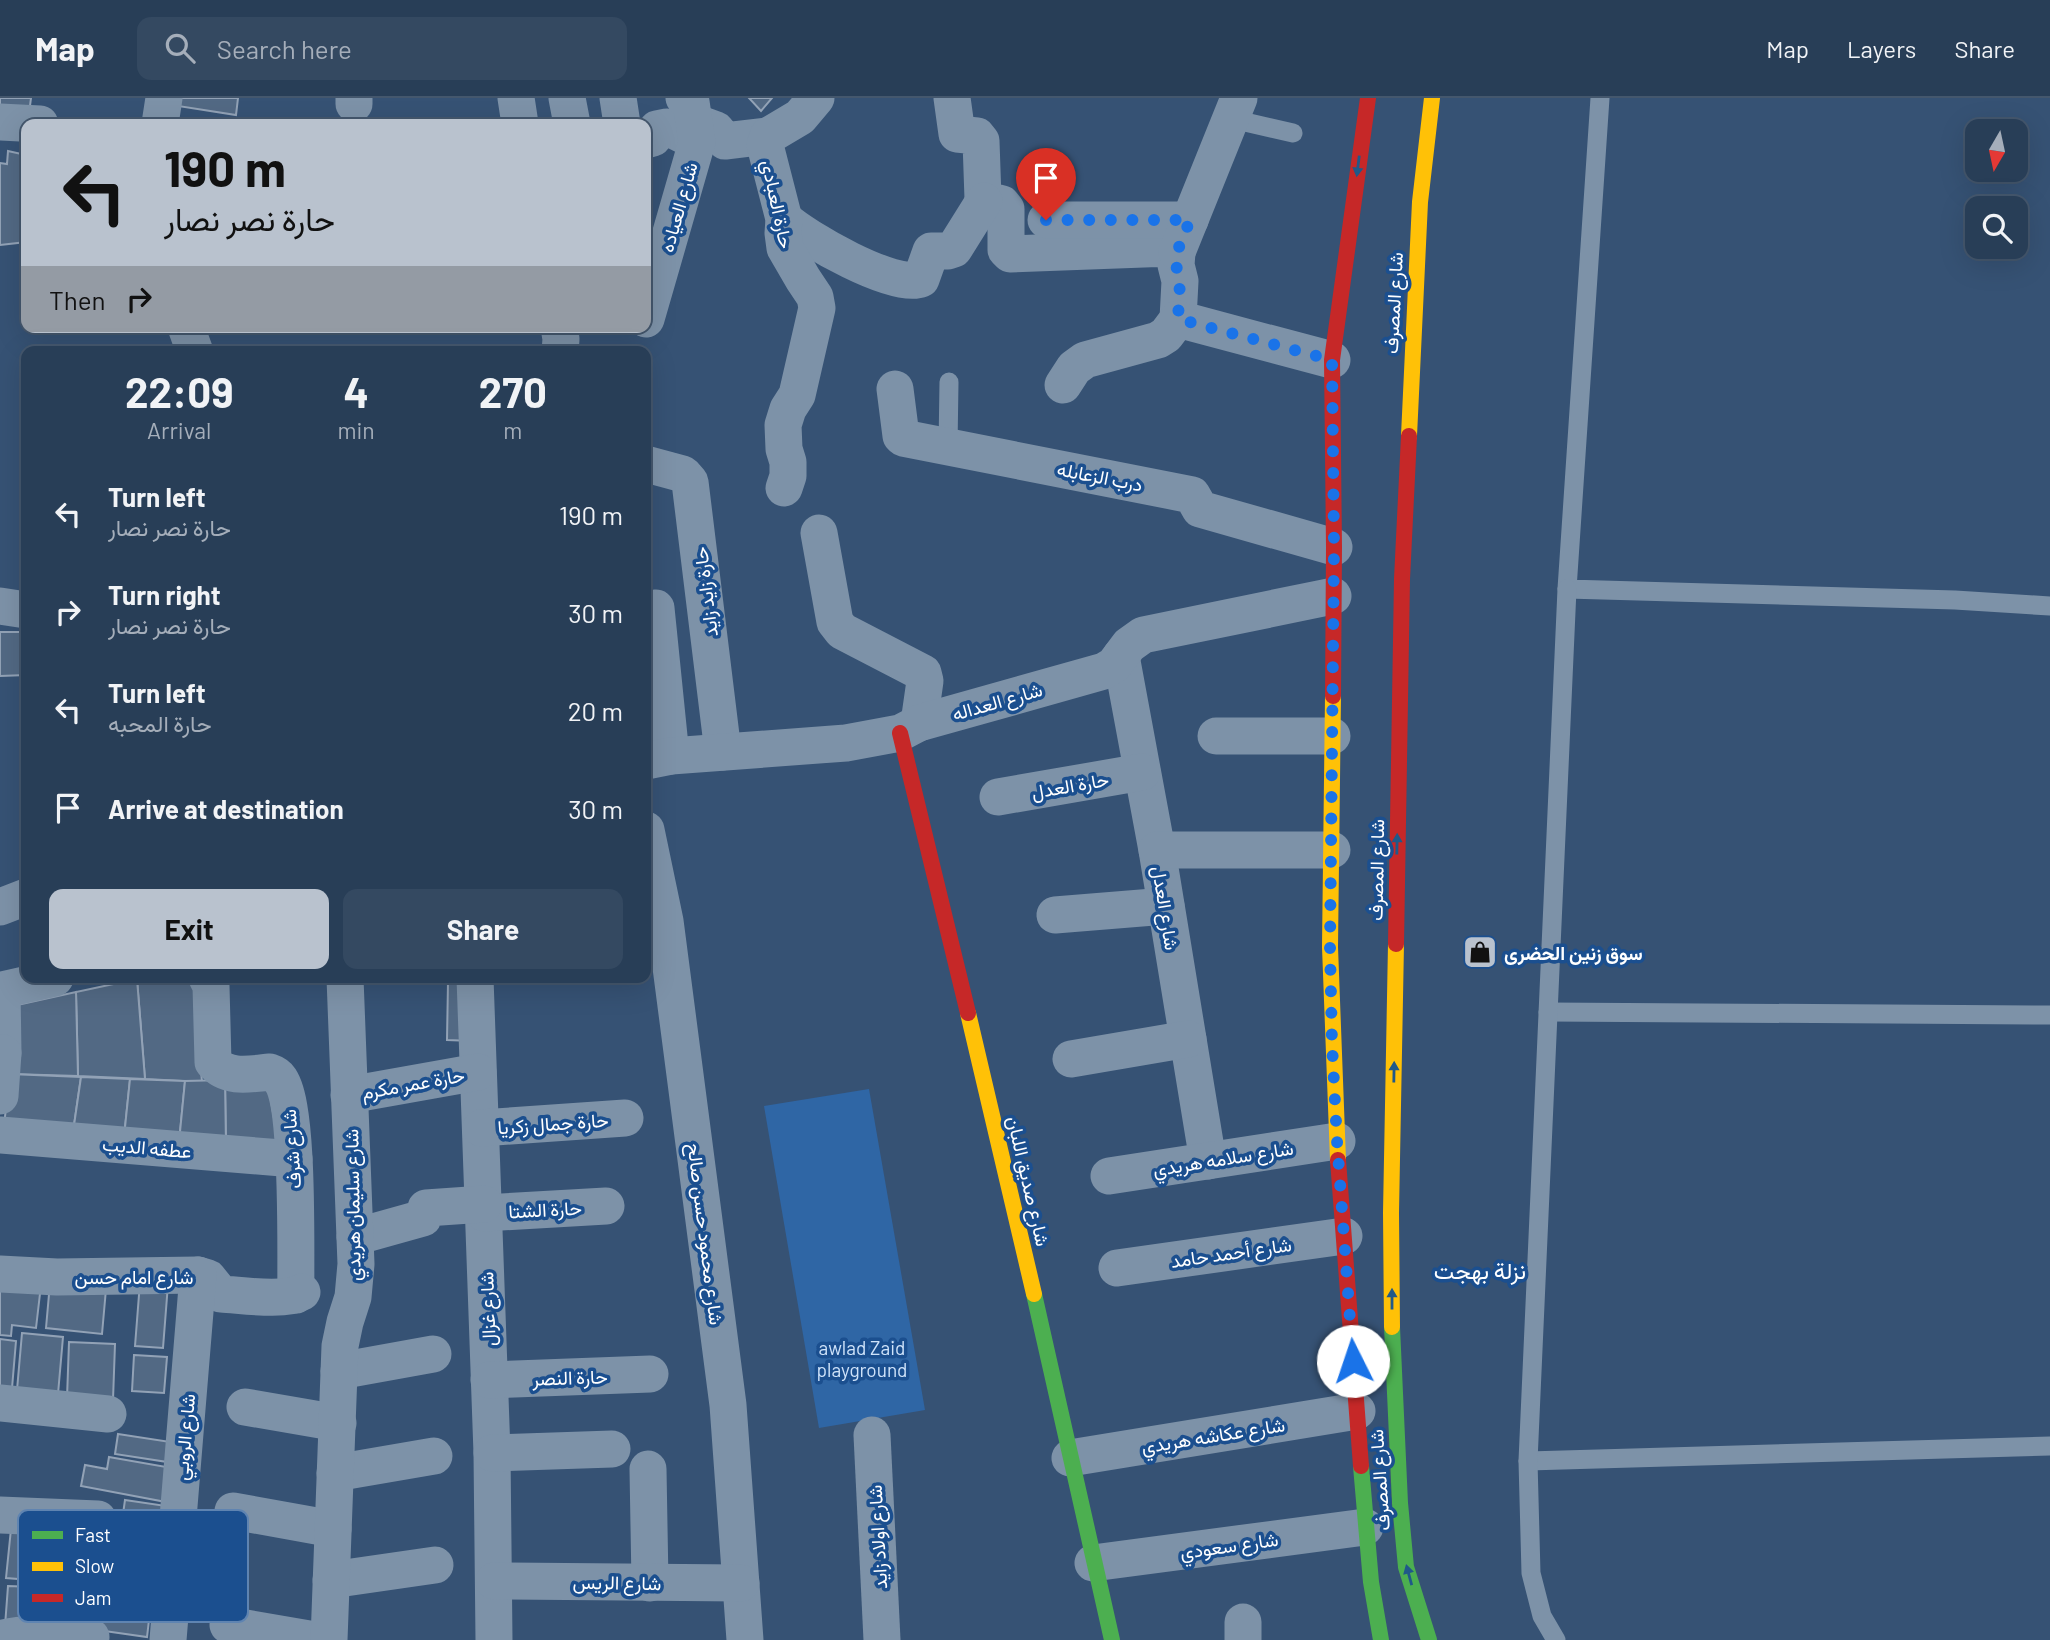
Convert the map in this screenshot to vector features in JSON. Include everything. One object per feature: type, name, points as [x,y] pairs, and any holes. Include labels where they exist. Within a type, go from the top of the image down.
[{"type":"street","points":[[161,119],[164,98]]},
{"type":"street","points":[[516,98],[519,119]]},
{"type":"street","points":[[566,98],[571,119]]},
{"type":"street","points":[[618,98],[621,119]]},
{"type":"street","name":"حارة العبادي","points":[[784,488],[788,476],[788,462],[784,449],[783,425],[797,394],[817,308],[815,297],[785,247],[784,219],[765,145],[768,136],[800,117],[816,98]]},
{"type":"street","points":[[952,98],[957,134],[977,136],[981,141],[984,201]]},
{"type":"street","name":"شارع المصرف","points":[[1368,98],[1332,360],[1334,547],[1330,947],[1337,1141],[1365,1528],[1381,1640]]},
{"type":"street","name":"شارع المصرف","points":[[1429,1640],[1406,1567],[1392,1340],[1391,1213],[1402,579],[1420,202],[1432,98]]},
{"type":"street","points":[[1063,385],[1085,359],[1158,340],[1166,335],[1178,319],[1180,281],[1176,265],[1183,236],[1236,109]]},
{"type":"street","points":[[651,139],[657,129],[692,121],[716,130],[725,141],[768,136]]},
{"type":"street","name":"شارع العياده","points":[[651,297],[692,121]]},
{"type":"street","points":[[0,122],[21,123]]},
{"type":"street","points":[[784,219],[826,247],[868,269],[910,282],[921,279],[931,251],[954,249],[984,201]]},
{"type":"street","points":[[984,201],[1002,204],[1006,209],[1006,250],[1010,254],[1171,248],[1183,236]]},
{"type":"street","points":[[1046,220],[1183,236]]},
{"type":"street","points":[[1178,319],[1332,360]]},
{"type":"street","name":"درب الزعابله","points":[[895,389],[902,437],[1192,495],[1200,509],[1334,547]]},
{"type":"street","name":"حارة زايد زايد","points":[[651,465],[683,474],[690,482],[723,752]]},
{"type":"street","points":[[820,533],[835,622],[842,631],[923,673],[925,681],[909,728]]},
{"type":"street","name":"شارع العداله","points":[[658,758],[846,743],[909,728],[1104,671],[1114,665],[1129,645],[1143,635],[1333,596]]},
{"type":"street","points":[[0,606],[21,609]]},
{"type":"street","points":[[656,608],[658,758]]},
{"type":"street","name":"شارع العدل","points":[[1121,656],[1157,850],[1208,1161]]},
{"type":"street","name":"شارع صديق اللبان","points":[[909,728],[927,841],[1112,1640]]},
{"type":"street","points":[[1216,736],[1332,736]]},
{"type":"street","name":"حارة العدل","points":[[998,797],[1142,772]]},
{"type":"street","points":[[1157,850],[1332,850]]},
{"type":"street","name":"شارع محمود حسن صالح","points":[[651,855],[664,921],[728,1405],[746,1640]]},
{"type":"street","points":[[0,907],[21,899]]},
{"type":"street","points":[[1055,915],[1166,906]]},
{"type":"street","points":[[0,1096],[2,990],[33,983]]},
{"type":"street","name":"شارع شرف","points":[[219,983],[213,1062],[227,1073],[270,1072],[279,1076],[287,1101],[295,1149],[299,1293]]},
{"type":"street","name":"شارع سليمان هريدي","points":[[329,1640],[340,1346],[353,1297],[356,1264],[345,983]]},
{"type":"street","name":"شارع غزال","points":[[475,983],[492,1453],[494,1640]]},
{"type":"street","points":[[1072,1059],[1188,1039]]},
{"type":"street","name":"حارة عمر مكرم","points":[[349,1095],[478,1072]]},
{"type":"street","name":"حارة جمال زكريا","points":[[481,1128],[625,1118]]},
{"type":"street","name":"عطفه الديب","points":[[0,1135],[294,1159]]},
{"type":"street","name":"شارع سلامه هريدي","points":[[1109,1176],[1337,1141]]},
{"type":"street","name":"حارة الشتا","points":[[355,1237],[423,1218],[426,1208],[606,1206]]},
{"type":"street","name":"شارع أحمد حامد","points":[[1117,1268],[1344,1236]]},
{"type":"street","name":"شارع امام حسن","points":[[0,1274],[57,1277],[198,1275],[208,1278],[221,1294],[283,1296],[299,1293]]},
{"type":"street","name":"شارع الروبي","points":[[178,1510],[198,1275]]},
{"type":"street","points":[[339,1371],[433,1353]]},
{"type":"street","name":"حارة النصر","points":[[489,1380],[650,1374]]},
{"type":"street","points":[[0,1403],[108,1414]]},
{"type":"street","points":[[245,1407],[338,1423]]},
{"type":"street","name":"شارع عكاشه هريدي","points":[[1070,1458],[1357,1411]]},
{"type":"street","name":"شارع اولاد زايد","points":[[872,1435],[882,1640]]},
{"type":"street","points":[[492,1453],[612,1449]]},
{"type":"street","points":[[335,1472],[434,1457]]},
{"type":"street","points":[[648,1469],[650,1583]]},
{"type":"street","points":[[248,1514],[333,1530]]},
{"type":"street","points":[[0,1515],[18,1516]]},
{"type":"street","name":"شارع سعودي","points":[[1093,1563],[1365,1528]]},
{"type":"street","points":[[331,1580],[435,1565]]},
{"type":"street","name":"شارع الريس","points":[[494,1581],[741,1583]]},
{"type":"street","name":"شارع الروبي","points":[[167,1640],[169,1622]]},
{"type":"street","points":[[228,1625],[315,1640]]},
{"type":"street","points":[[0,1639],[33,1634],[91,1637]]},
{"type":"lane","points":[[1556,1640],[1542,1616],[1531,1573],[1528,1461],[1567,589],[1600,98]]},
{"type":"lane","points":[[1236,109],[1293,133]]},
{"type":"lane","points":[[948,447],[949,382]]},
{"type":"lane","points":[[1567,589],[1955,600],[2050,607]]},
{"type":"lane","points":[[1548,1012],[2050,1015]]},
{"type":"lane","points":[[1528,1461],[2050,1446]]},
{"type":"green space","name":"awlad Zaid playground","points":[[869,1089],[925,1410],[819,1428],[764,1106]]},
{"type":"building","points":[[0,98],[31,98],[28,119],[0,117]]},
{"type":"building","points":[[179,98],[238,98],[236,115],[178,106]]},
{"type":"building","points":[[749,98],[772,98],[761,111]]},
{"type":"building","points":[[8,151],[21,154],[21,243],[0,245],[0,163],[7,164]]},
{"type":"building","points":[[0,632],[21,632],[21,675],[0,676]]},
{"type":"building","points":[[118,983],[137,983],[145,1079],[78,1076],[76,992]]},
{"type":"building","points":[[137,983],[193,983],[202,1082],[145,1079]]},
{"type":"building","points":[[448,983],[475,983],[473,1041],[447,1040]]},
{"type":"building","points":[[76,992],[78,1076],[10,1074],[17,1005]]},
{"type":"building","points":[[10,1074],[81,1077],[73,1132],[4,1125]]},
{"type":"building","points":[[81,1077],[130,1079],[124,1137],[73,1132]]},
{"type":"building","points":[[130,1079],[185,1081],[179,1142],[124,1137]]},
{"type":"building","points":[[267,1079],[280,1152],[226,1146],[225,1080]]},
{"type":"building","points":[[225,1080],[226,1146],[179,1142],[185,1081]]},
{"type":"building","points":[[0,1281],[41,1285],[36,1328],[12,1325],[11,1336],[0,1335]]},
{"type":"building","points":[[140,1282],[168,1284],[163,1348],[135,1346]]},
{"type":"building","points":[[50,1283],[106,1289],[102,1334],[46,1328]]},
{"type":"building","points":[[22,1333],[63,1337],[58,1394],[17,1390]]},
{"type":"building","points":[[0,1339],[16,1341],[11,1400],[0,1399]]},
{"type":"building","points":[[69,1342],[115,1344],[113,1400],[67,1398]]},
{"type":"building","points":[[134,1355],[167,1357],[164,1393],[132,1391]]},
{"type":"building","points":[[118,1434],[177,1443],[174,1463],[115,1454]]},
{"type":"building","points":[[109,1457],[172,1468],[166,1502],[81,1486],[85,1465],[107,1469]]},
{"type":"building","points":[[125,1500],[173,1507],[173,1510],[124,1510]]},
{"type":"building","points":[[11,1529],[18,1530],[18,1579],[6,1578]]},
{"type":"building","points":[[8,1586],[18,1586],[18,1622],[32,1622],[31,1629],[5,1626]]},
{"type":"building","points":[[45,1622],[72,1622],[71,1629],[45,1625]]},
{"type":"building","points":[[84,1622],[149,1622],[147,1637],[83,1628]]},
{"type":"traffic: fast","points":[[1034,1294],[1112,1640]]},
{"type":"traffic: fast","points":[[1392,1327],[1400,1503],[1406,1567],[1429,1640]]},
{"type":"traffic: fast","points":[[1361,1466],[1371,1582],[1381,1640]]},
{"type":"traffic: slow","points":[[1409,436],[1420,202],[1432,98]]},
{"type":"traffic: slow","points":[[1333,696],[1330,947],[1338,1160]]},
{"type":"traffic: slow","points":[[1392,1327],[1391,1213],[1396,944]]},
{"type":"traffic: slow","points":[[968,1013],[1034,1294]]},
{"type":"traffic: jam","points":[[1333,696],[1332,360],[1368,98]]},
{"type":"traffic: jam","points":[[1396,944],[1402,579],[1409,436]]},
{"type":"traffic: jam","points":[[900,733],[968,1013]]},
{"type":"traffic: jam","points":[[1338,1160],[1361,1466]]},
{"type":"place","name":"سوق زنين الحضرى","points":[[1480,952]]},
{"type":"district","name":"نزلة بهجت","points":[[1480,1270]]},
{"type":"route","points":[[1046,220],[1190,220],[1177,252],[1176,265],[1180,281],[1178,319],[1332,360],[1332,1044],[1353,1361]]}]
